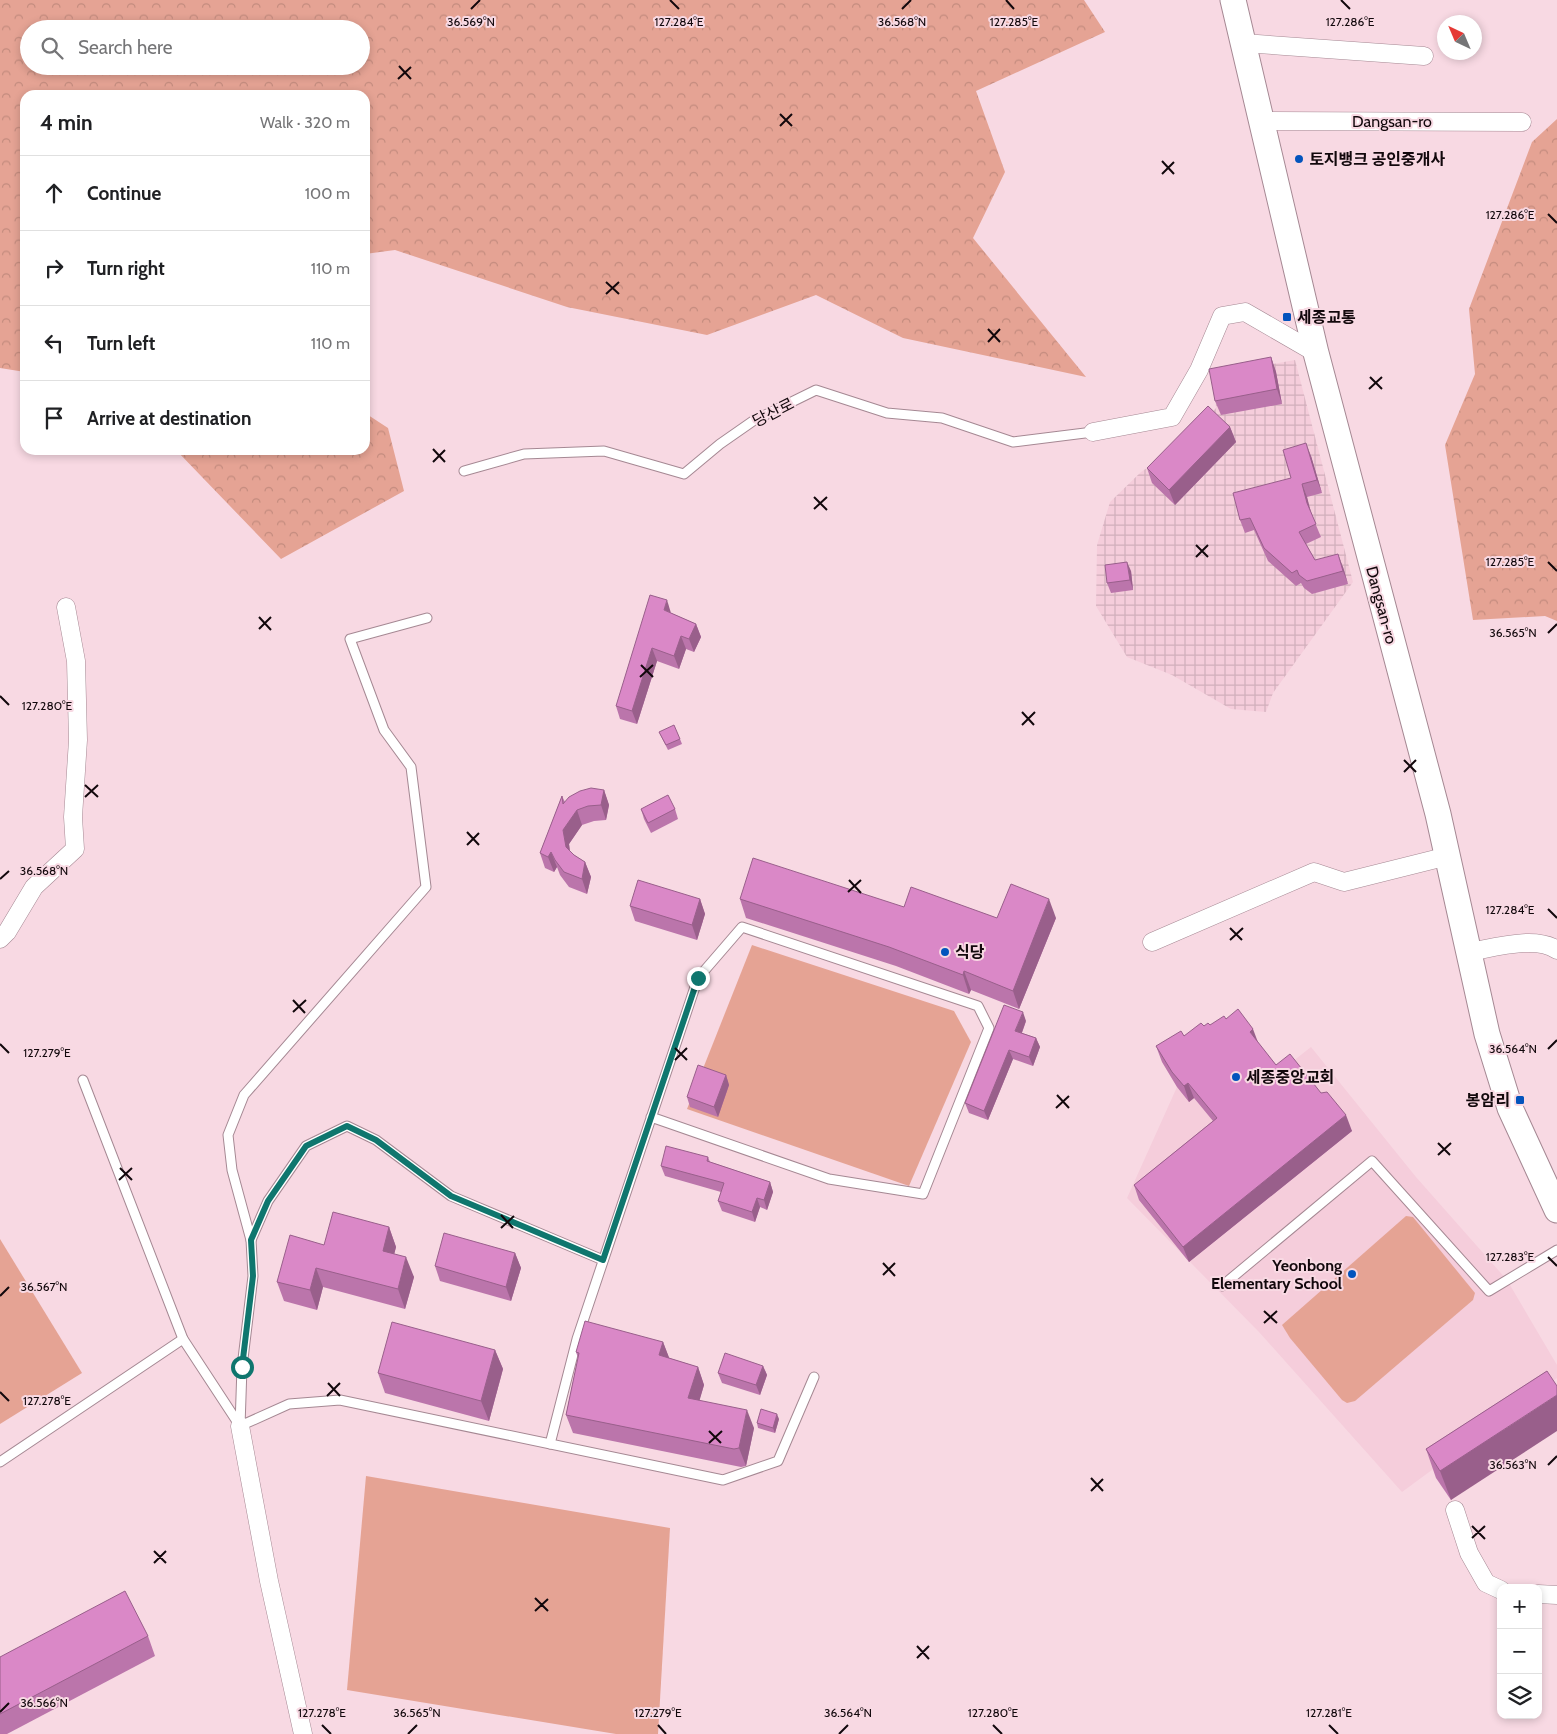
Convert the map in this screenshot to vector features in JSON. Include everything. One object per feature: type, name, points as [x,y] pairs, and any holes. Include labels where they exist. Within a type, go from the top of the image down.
[{"type":"main road","name":"Dangsan-ro","points":[[1233,0],[1316,353],[1448,856],[1487,1034],[1510,1108],[1557,1210]]},
{"type":"street","points":[[1243,43],[1424,56]]},
{"type":"street","name":"Dangsan-ro","points":[[1262,121],[1522,122]]},
{"type":"street","points":[[1093,432],[1172,417],[1199,370],[1222,316],[1245,312],[1316,353]]},
{"type":"street","points":[[0,938],[7,932],[34,887],[74,849],[73,817],[78,740],[76,661],[66,607]]},
{"type":"street","points":[[1152,942],[1314,872],[1344,882],[1448,856]]},
{"type":"street","points":[[1469,952],[1527,943],[1551,946],[1557,950]]},
{"type":"street","points":[[240,1426],[268,1581],[303,1734]]},
{"type":"street","points":[[1455,1510],[1469,1553],[1486,1583],[1497,1588]]},
{"type":"street","points":[[1542,1594],[1557,1595]]},
{"type":"lane","name":"당산로","points":[[464,471],[524,454],[604,451],[684,474],[720,444],[752,421],[816,390],[887,414],[942,418],[1013,442],[1093,432]]},
{"type":"lane","points":[[240,1426],[242,1367],[253,1276],[251,1240],[232,1170],[228,1135],[244,1095],[426,887],[411,767],[384,730],[350,639],[427,618]]},
{"type":"lane","points":[[550,1444],[577,1339],[603,1260],[651,1117],[698,978],[742,927],[978,1006],[989,1028],[923,1194],[829,1179],[651,1117]]},
{"type":"lane","points":[[83,1080],[183,1339],[240,1426]]},
{"type":"lane","points":[[251,1240],[268,1201],[306,1146],[347,1126],[376,1140],[451,1196],[603,1260]]},
{"type":"lane","points":[[1222,1286],[1372,1161],[1489,1291],[1557,1250]]},
{"type":"lane","points":[[0,1462],[183,1339]]},
{"type":"lane","points":[[240,1426],[289,1404],[340,1400],[722,1480],[778,1461],[814,1377]]},
{"type":"shaded area","points":[[1295,360],[1353,582],[1273,693],[1266,712],[1231,709],[1172,675],[1127,657],[1096,606],[1097,545],[1110,502],[1141,472],[1185,442],[1216,408],[1215,374]]},
{"type":"shaded area","name":"Yeonbong Elementary School","points":[[1311,1047],[1416,1177],[1507,1280],[1557,1365],[1557,1378],[1402,1492],[1259,1332],[1127,1198],[1177,1087],[1162,1062],[1235,1107]]},
{"type":"green space","points":[[0,0],[1084,0],[1105,32],[976,91],[1005,172],[973,238],[1086,377],[903,338],[816,295],[707,335],[567,307],[395,250],[370,253],[370,90],[20,90],[20,371],[0,368]]},
{"type":"green space","points":[[1557,119],[1557,621],[1545,616],[1473,620],[1445,445],[1475,374],[1469,309],[1532,142]]},
{"type":"green space","points":[[370,416],[388,428],[404,491],[281,559],[181,455],[370,455]]},
{"type":"green space","points":[[752,945],[954,1011],[971,1042],[909,1186],[687,1109]]},
{"type":"green space","points":[[1406,1216],[1413,1217],[1475,1293],[1473,1300],[1355,1401],[1347,1403],[1342,1400],[1290,1338],[1282,1325]]},
{"type":"green space","points":[[0,1239],[82,1373],[0,1424]]},
{"type":"green space","points":[[366,1476],[670,1528],[658,1734],[616,1734],[347,1690]]},
{"type":"building","points":[[1271,357],[1277,389],[1215,401],[1209,369]]},
{"type":"building","points":[[1208,406],[1230,427],[1169,490],[1147,468]]},
{"type":"building","points":[[1306,443],[1317,480],[1302,484],[1307,503],[1316,524],[1299,532],[1315,560],[1338,554],[1343,571],[1307,581],[1299,575],[1297,570],[1292,573],[1264,548],[1250,518],[1240,520],[1233,493],[1291,478],[1283,450]]},
{"type":"building","points":[[1127,562],[1130,580],[1107,583],[1105,565]]},
{"type":"building","points":[[650,595],[667,600],[664,610],[696,624],[689,639],[681,636],[674,656],[652,648],[632,711],[616,706]]},
{"type":"building","points":[[674,725],[680,739],[666,745],[659,732]]},
{"type":"building","points":[[591,788],[604,790],[601,805],[588,806],[577,810],[563,830],[566,847],[585,862],[582,879],[564,872],[551,852],[548,857],[540,853],[562,796],[563,804],[569,797]]},
{"type":"building","points":[[668,795],[675,809],[648,823],[641,809]]},
{"type":"building","points":[[753,858],[904,907],[911,887],[997,918],[1011,884],[1049,899],[1013,991],[964,971],[963,975],[889,947],[740,899]]},
{"type":"building","points":[[638,880],[700,899],[692,925],[630,906]]},
{"type":"building","points":[[1004,1005],[1023,1012],[1015,1031],[1036,1038],[1029,1057],[1009,1050],[984,1111],[965,1103]]},
{"type":"building","name":"Yeonbong Elementary School","points":[[1238,1009],[1253,1029],[1250,1032],[1276,1065],[1290,1054],[1321,1093],[1327,1092],[1346,1115],[1183,1247],[1134,1185],[1217,1118],[1188,1083],[1184,1086],[1172,1072],[1156,1046],[1181,1031],[1184,1036],[1201,1023],[1204,1026],[1208,1023],[1210,1025],[1224,1016],[1226,1019]]},
{"type":"building","points":[[698,1065],[726,1075],[714,1107],[687,1097]]},
{"type":"building","points":[[666,1146],[708,1157],[707,1161],[770,1182],[764,1200],[757,1198],[752,1212],[718,1201],[724,1183],[661,1166]]},
{"type":"building","points":[[333,1212],[389,1227],[383,1251],[406,1257],[398,1289],[316,1268],[310,1290],[277,1282],[290,1235],[324,1245]]},
{"type":"building","points":[[444,1233],[515,1253],[506,1287],[435,1266]]},
{"type":"building","points":[[585,1321],[663,1342],[659,1355],[698,1367],[688,1398],[747,1410],[739,1448],[734,1449],[566,1415],[579,1353],[576,1352]]},
{"type":"building","points":[[392,1322],[495,1350],[481,1401],[378,1373]]},
{"type":"building","points":[[725,1353],[763,1366],[756,1385],[718,1373]]},
{"type":"building","points":[[1547,1371],[1557,1386],[1557,1395],[1440,1471],[1426,1449]]},
{"type":"building","points":[[761,1409],[777,1414],[773,1428],[757,1423]]},
{"type":"building","points":[[125,1591],[148,1636],[0,1714],[0,1657]]},
{"type":"place","name":"토지뱅크 공인중개사","points":[[1299,159]]},
{"type":"place","name":"세종교통","points":[[1287,317]]},
{"type":"place","name":"식당","points":[[945,952]]},
{"type":"place","name":"세종중앙교회","points":[[1236,1077]]},
{"type":"place","name":"봉암리","points":[[1520,1100]]},
{"type":"place","name":"Yeonbong Elementary School","points":[[1352,1274]]},
{"type":"route","points":[[242,1367],[253,1276],[251,1240],[268,1201],[306,1146],[347,1126],[376,1140],[451,1196],[603,1260],[698,978]]}]
